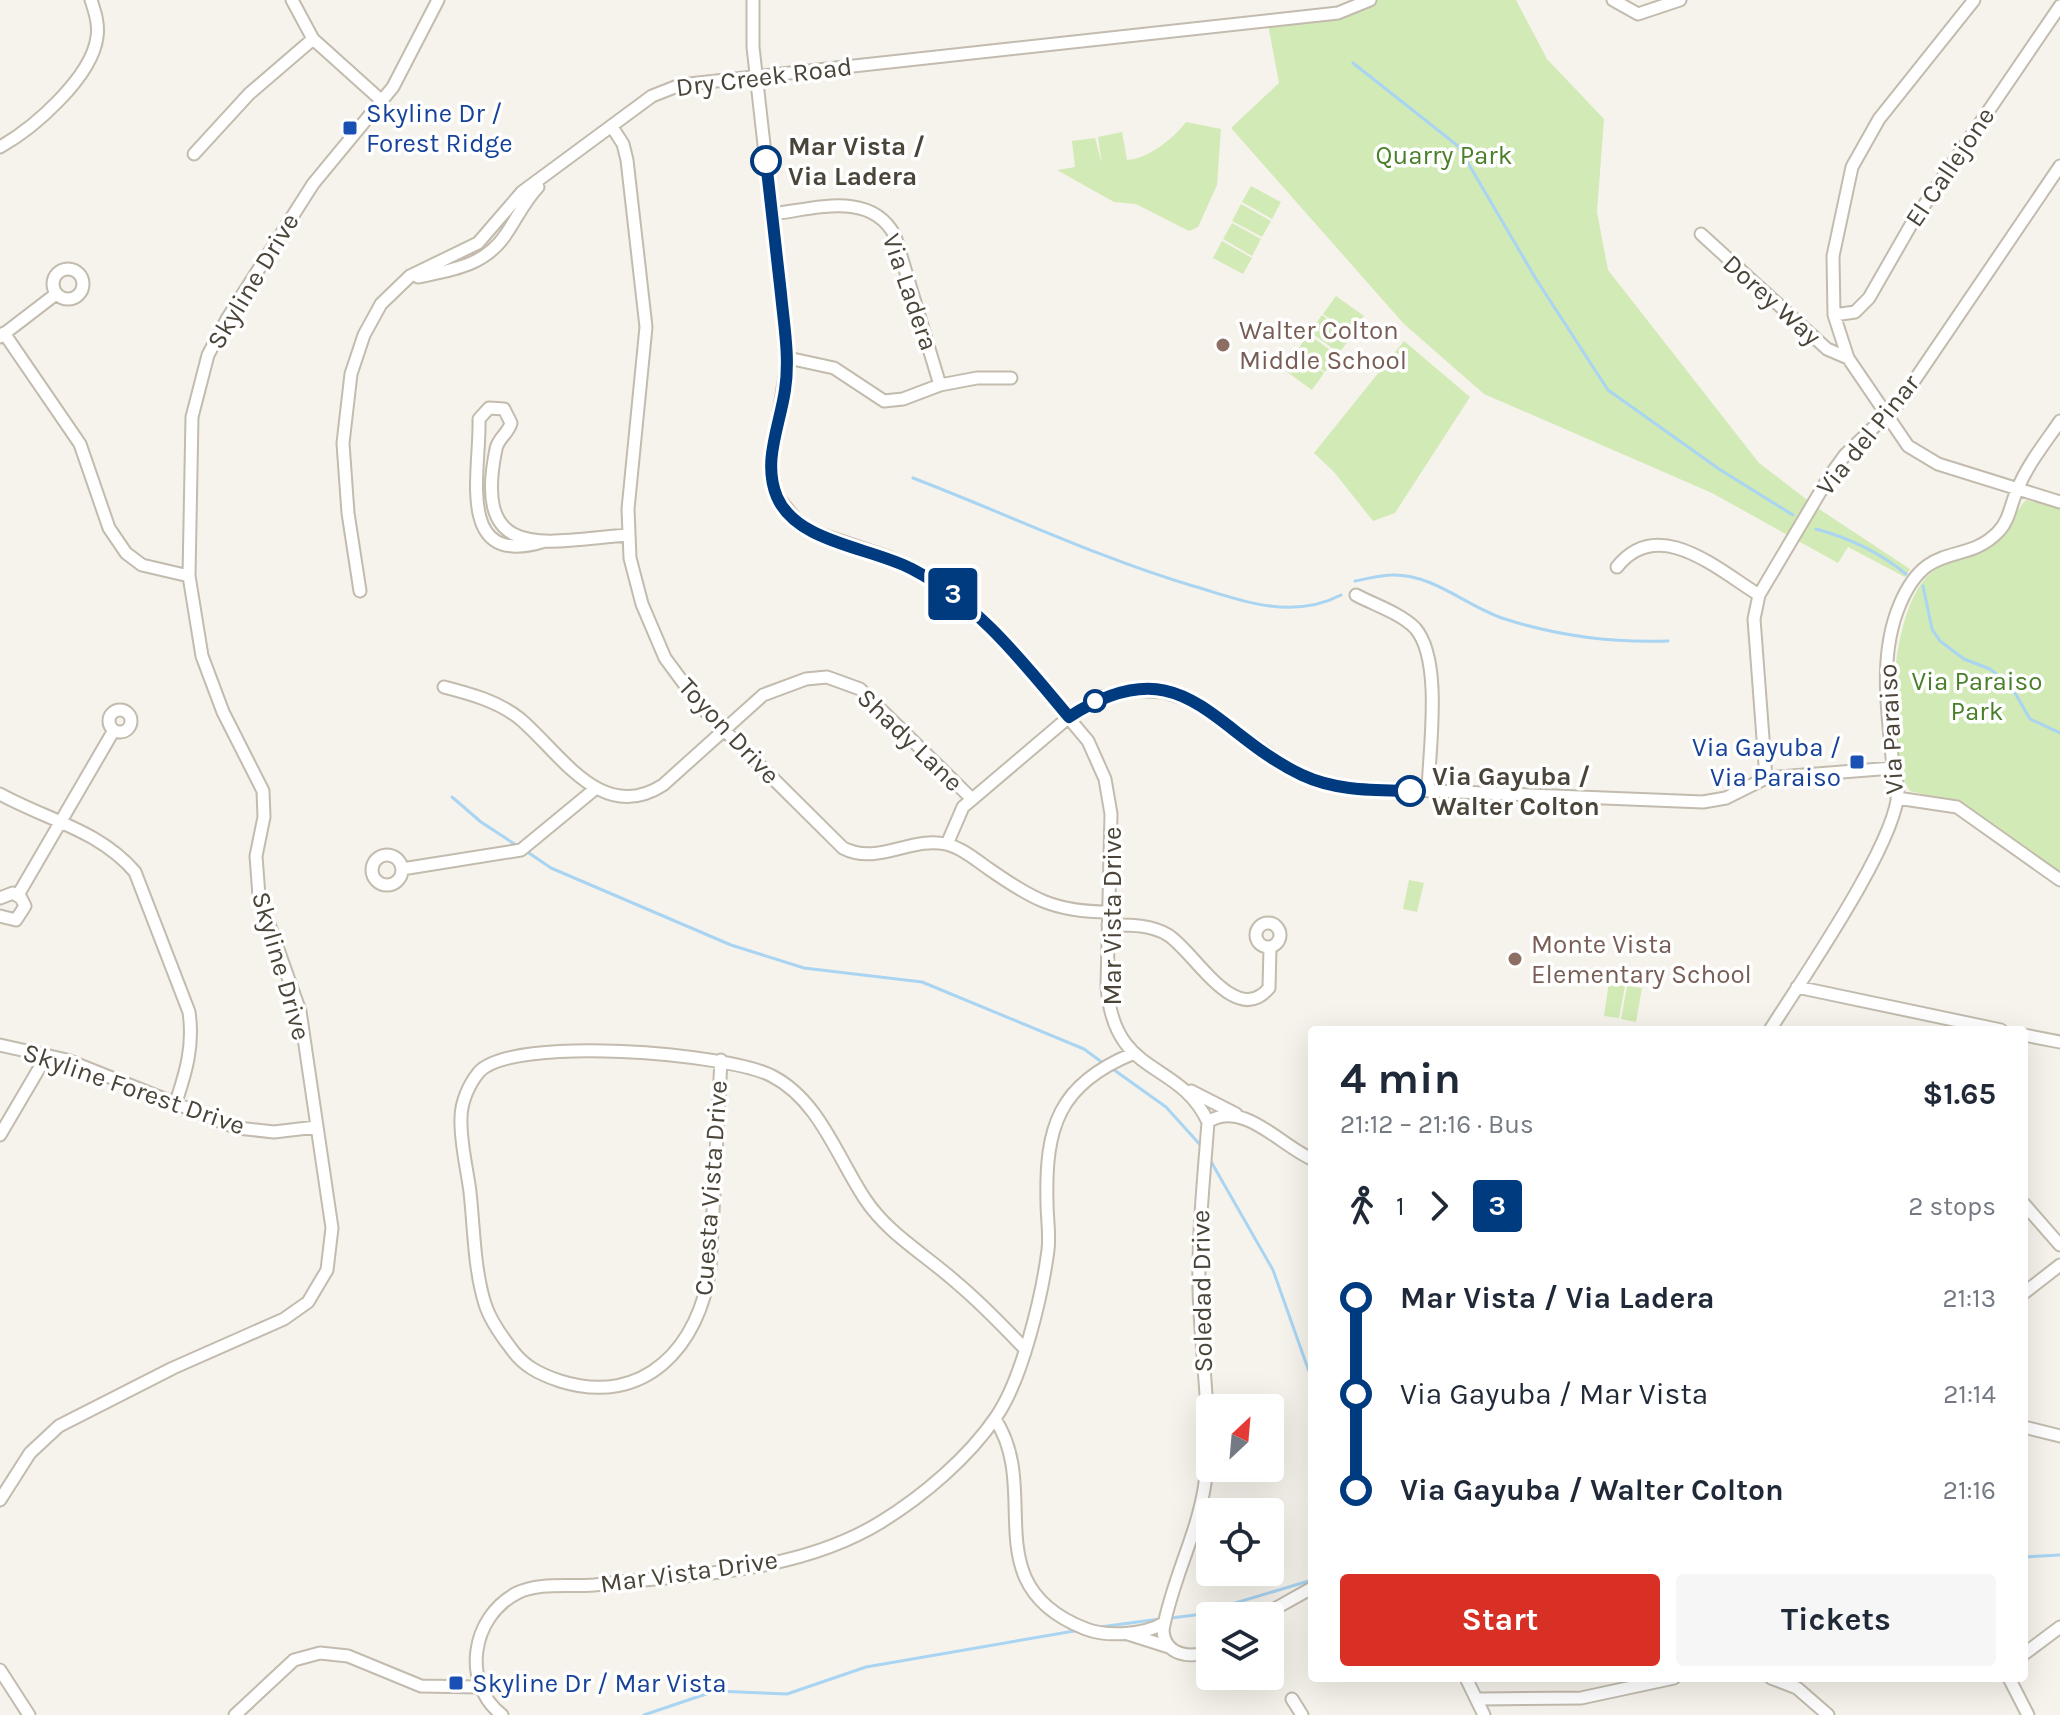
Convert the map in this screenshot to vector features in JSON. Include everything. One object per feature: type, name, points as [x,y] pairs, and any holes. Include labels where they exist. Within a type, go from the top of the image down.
[{"type":"street","points":[[0,147],[44,115],[94,49],[97,19],[91,0]]},
{"type":"street","points":[[292,0],[313,39],[382,101]]},
{"type":"street","name":"Skyline Drive","points":[[0,1500],[30,1453],[59,1426],[173,1368],[284,1319],[316,1292],[327,1270],[332,1243],[300,1011],[259,896],[256,856],[264,817],[263,791],[223,712],[202,656],[189,576],[192,417],[208,355],[313,184],[382,101],[412,55],[438,0]]},
{"type":"street","name":"Mar Vista Drive","points":[[479,1687],[476,1671],[480,1637],[496,1611],[516,1594],[539,1587],[579,1586],[758,1567],[827,1549],[898,1511],[935,1483],[995,1419],[1009,1394],[1048,1254],[1048,1159],[1056,1118],[1067,1099],[1086,1079],[1106,1065],[1132,1054],[1117,1031],[1108,1001],[1109,792],[1092,748],[993,630],[949,591],[888,557],[803,528],[783,508],[774,487],[771,463],[788,358],[756,77],[753,0]]},
{"type":"street","name":"Dry Creek Road","points":[[360,591],[344,476],[348,386],[372,319],[386,297],[406,280],[478,243],[511,203],[652,96],[670,87],[1338,13],[1370,0]]},
{"type":"street","points":[[1613,0],[1638,14],[1680,0]]},
{"type":"street","points":[[1974,0],[1879,119],[1852,167],[1833,256],[1834,315],[1848,358],[1908,446],[1923,457],[2060,502]]},
{"type":"street","name":"El Callejone","points":[[1834,315],[1855,312],[1869,298],[1912,223],[2060,6]]},
{"type":"street","points":[[194,154],[249,94],[313,39]]},
{"type":"street","name":"Toyon Drive","points":[[612,127],[623,144],[627,160],[646,327],[636,405],[628,535],[642,604],[665,658],[724,729],[843,848],[869,855],[912,845],[947,844]]},
{"type":"street","name":"Via del Pinar","points":[[1766,778],[1754,619],[1759,595],[1829,477],[1899,403],[2060,166]]},
{"type":"street","name":"Via Ladera","points":[[772,214],[850,206],[870,209],[885,220],[895,236],[940,385]]},
{"type":"street","name":"Dorey Way","points":[[1701,234],[1827,349],[1848,358]]},
{"type":"street","points":[[56,294],[2,335],[80,444],[109,528],[126,553],[142,565],[189,576]]},
{"type":"street","points":[[788,358],[834,368],[867,393],[884,401],[903,399],[940,385],[977,378],[1011,378]]},
{"type":"street","points":[[545,541],[511,535],[495,519],[491,496],[496,450],[511,423],[504,409],[489,408],[479,419],[481,439],[475,497],[478,516],[488,533],[505,543],[526,546],[545,541],[628,535]]},
{"type":"street","name":"Via Paraiso","points":[[1773,1026],[1881,847],[1897,798],[1886,675],[1889,642],[1900,604],[1917,574],[1932,561],[1982,544],[1998,532],[2017,489],[2060,421]]},
{"type":"street","points":[[1617,567],[1639,547],[1660,544],[1682,547],[1759,595]]},
{"type":"street","points":[[1356,595],[1410,624],[1426,645],[1431,677],[1428,791]]},
{"type":"street","name":"Shady Lane","points":[[595,789],[630,796],[653,792],[753,702],[775,689],[817,677],[838,679],[870,697],[972,799]]},
{"type":"street","points":[[402,869],[521,850],[595,789],[507,710],[485,699],[444,687]]},
{"type":"street","points":[[1108,912],[1071,911],[1040,902],[947,844],[956,819],[972,799],[1069,717],[1112,693],[1164,692],[1206,707],[1282,764],[1312,780],[1359,790],[1703,802],[1726,798],[1766,778],[1893,768]]},
{"type":"street","points":[[18,895],[114,730]]},
{"type":"street","points":[[0,794],[108,845],[135,872],[181,984],[192,1036],[189,1061],[175,1105]]},
{"type":"street","points":[[1897,798],[1957,807],[2060,880]]},
{"type":"street","points":[[0,898],[8,893],[18,895],[25,906],[22,915],[11,921],[0,916]]},
{"type":"street","points":[[1108,925],[1146,927],[1166,934],[1229,994],[1243,1000],[1258,998],[1269,988],[1270,947]]},
{"type":"street","points":[[1797,987],[1982,1026]]},
{"type":"street","points":[[2028,1036],[2060,1042]]},
{"type":"street","name":"Skyline Forest Drive","points":[[0,1045],[91,1069],[219,1123],[253,1131],[316,1127]]},
{"type":"street","name":"Cuesta Vista Drive","points":[[721,1060],[710,1268],[706,1297],[694,1328],[660,1367],[611,1386],[591,1388],[530,1369],[516,1356],[495,1326],[484,1302],[460,1116],[465,1096],[475,1077],[496,1059],[530,1053],[577,1051],[721,1060],[763,1071],[795,1091],[819,1121],[878,1216],[956,1282],[1024,1348]]},
{"type":"street","points":[[1132,1054],[1186,1090],[1210,1098],[1308,1157]]},
{"type":"street","points":[[0,1135],[47,1055]]},
{"type":"street","points":[[1186,1090],[1208,1122],[1224,1115],[1240,1116]]},
{"type":"street","name":"Soledad Drive","points":[[1164,1623],[1192,1543],[1205,1483],[1207,1438],[1199,1287],[1201,1194],[1208,1122]]},
{"type":"street","points":[[2028,1209],[2060,1245]]},
{"type":"street","points":[[2028,1290],[2060,1265]]},
{"type":"street","points":[[995,1419],[1007,1438],[1011,1455],[1015,1544],[1029,1584],[1050,1612],[1096,1633],[1154,1628],[1164,1623]]},
{"type":"street","points":[[2028,1428],[2060,1436]]},
{"type":"street","points":[[1284,1604],[1308,1590]]},
{"type":"street","points":[[1164,1623],[1163,1637],[1171,1648]]},
{"type":"street","points":[[2028,1651],[2060,1627]]},
{"type":"street","points":[[1124,1632],[1189,1656],[1196,1654]]},
{"type":"street","points":[[235,1715],[294,1660],[320,1653],[348,1656],[421,1686],[479,1687],[502,1715]]},
{"type":"street","points":[[0,1670],[29,1715]]},
{"type":"street","points":[[1468,1682],[1484,1715]]},
{"type":"street","points":[[1478,1699],[1581,1698],[1655,1682]]},
{"type":"street","points":[[1781,1682],[1797,1688],[1825,1714]]},
{"type":"street","points":[[2011,1682],[2028,1715]]},
{"type":"street","points":[[1292,1699],[1302,1715]]},
{"type":"green space","name":"Quarry Park","points":[[1370,0],[1516,0],[1547,59],[1604,119],[1597,212],[1608,270],[1759,463],[1819,509],[1910,569],[1905,577],[1848,547],[1838,563],[1712,493],[1484,394],[1404,324],[1231,128],[1279,83],[1267,19],[1338,13]]},
{"type":"green space","points":[[1186,122],[1221,129],[1217,185],[1198,227],[1189,231],[1136,204],[1114,202],[1057,170],[1075,167],[1072,141],[1095,138],[1102,164],[1098,137],[1122,132],[1127,160],[1135,159],[1160,147]]},
{"type":"green space","points":[[1251,186],[1281,202],[1272,219],[1242,202]]},
{"type":"green space","points":[[1241,204],[1271,221],[1262,237],[1232,221]]},
{"type":"green space","points":[[1232,223],[1261,239],[1252,256],[1223,239]]},
{"type":"green space","points":[[1222,241],[1252,258],[1243,274],[1213,258]]},
{"type":"green space","points":[[1336,296],[1364,316],[1352,334],[1323,314]]},
{"type":"green space","points":[[1322,315],[1351,337],[1339,353],[1310,332]]},
{"type":"green space","points":[[1308,334],[1337,355],[1325,372],[1297,351]]},
{"type":"green space","points":[[1404,341],[1470,397],[1395,513],[1373,521],[1334,472],[1314,453]]},
{"type":"green space","points":[[1295,352],[1324,373],[1312,390],[1283,369]]},
{"type":"green space","name":"Via Paraiso Park","points":[[2026,500],[2060,507],[2060,874],[2014,844],[1964,804],[1910,791],[1895,746],[1893,716],[1897,653],[1913,599],[1932,572],[1999,540]]},
{"type":"green space","points":[[1409,880],[1424,883],[1417,912],[1403,909]]},
{"type":"green space","points":[[1609,982],[1625,986],[1619,1018],[1604,1016]]},
{"type":"green space","points":[[1627,986],[1642,988],[1636,1022],[1621,1019]]},
{"type":"waterway","points":[[1353,63],[1458,146],[1536,279],[1608,390],[1719,469],[1793,515]]},
{"type":"waterway","points":[[913,478],[1122,562],[1241,600],[1297,607],[1341,595]]},
{"type":"waterway","points":[[1816,529],[1864,547],[1906,574]]},
{"type":"waterway","points":[[1355,581],[1387,575],[1407,576],[1436,585],[1491,614],[1545,630],[1627,641],[1668,641]]},
{"type":"waterway","points":[[1923,586],[1932,629],[1940,641],[1964,659],[1990,669],[2011,686],[2030,719],[2060,733]]},
{"type":"waterway","points":[[452,797],[481,822],[519,847]]},
{"type":"waterway","points":[[526,851],[551,868],[731,945],[804,968],[922,982],[1084,1049],[1103,1063]]},
{"type":"waterway","points":[[1110,1067],[1166,1107],[1203,1148]]},
{"type":"waterway","points":[[1209,1158],[1273,1270],[1308,1369]]},
{"type":"waterway","points":[[2028,1557],[2060,1555]]},
{"type":"waterway","points":[[1171,1618],[1195,1615],[1308,1581]]},
{"type":"waterway","points":[[1100,1627],[1160,1619]]},
{"type":"waterway","points":[[644,1715],[715,1691],[787,1694],[866,1667],[1080,1630]]},
{"type":"bus line","name":"3","points":[[766,161],[788,358],[785,390],[772,448],[772,479],[776,495],[792,518],[815,534],[888,557],[949,591],[984,620],[1069,717],[1112,693],[1132,690],[1164,692],[1206,707],[1282,764],[1312,780],[1359,790],[1410,791]]},
{"type":"place","name":"Skyline Dr / Forest Ridge","points":[[350,128]]},
{"type":"place","name":"Mar Vista / Via Ladera","points":[[766,161]]},
{"type":"place","name":"Walter Colton Middle School","points":[[1223,345]]},
{"type":"place","name":"Via Gayuba / Via Paraiso","points":[[1857,762]]},
{"type":"place","name":"Via Gayuba / Walter Colton","points":[[1410,791]]},
{"type":"place","name":"Monte Vista Elementary School","points":[[1515,959]]},
{"type":"place","name":"Skyline Dr / Mar Vista","points":[[456,1683]]}]
